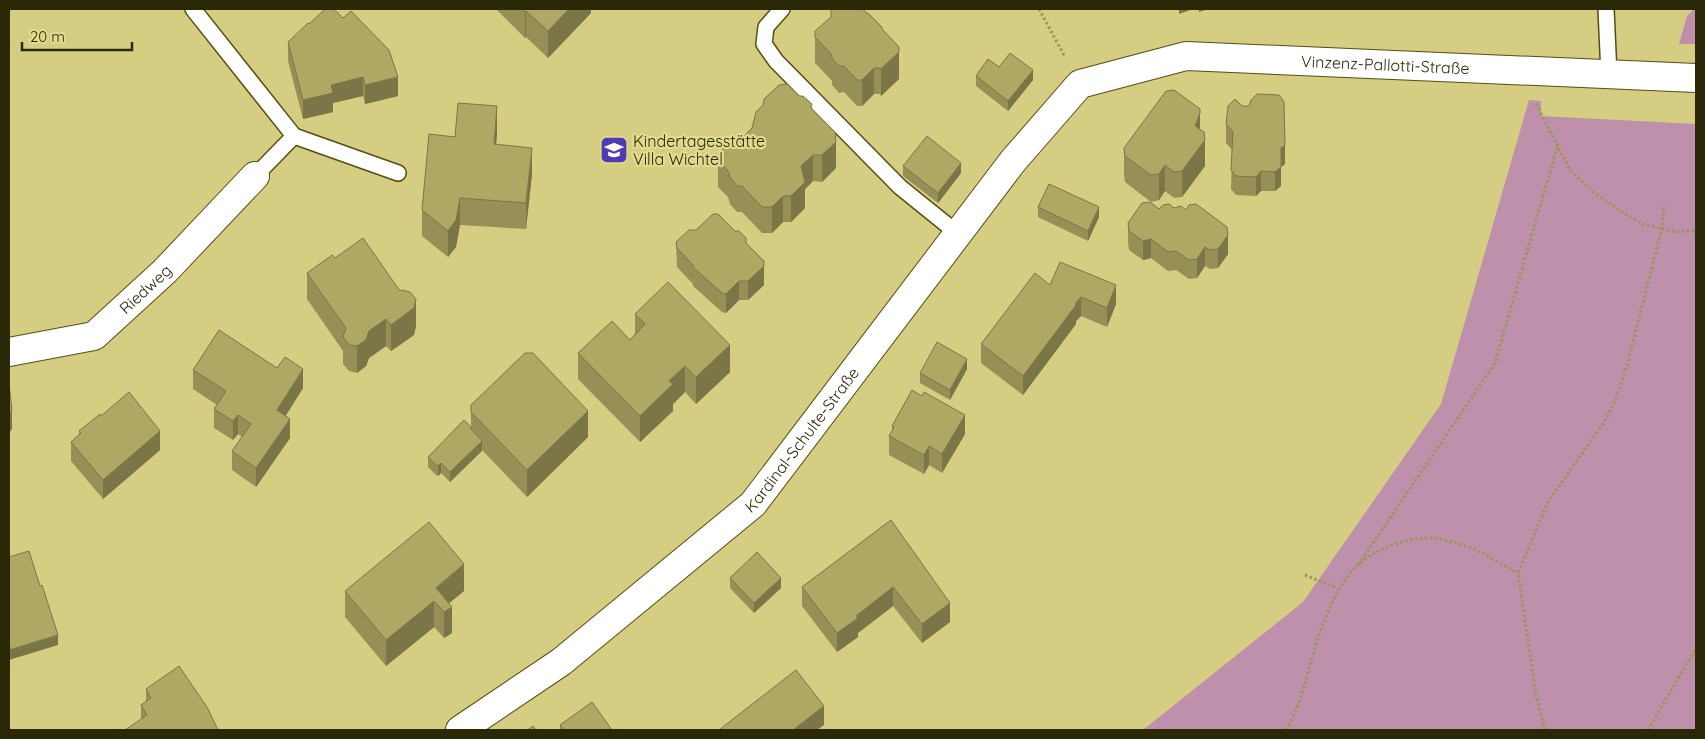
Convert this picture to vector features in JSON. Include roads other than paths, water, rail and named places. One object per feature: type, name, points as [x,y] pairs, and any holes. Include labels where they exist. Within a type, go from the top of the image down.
[{"type":"street","name":"Vinzenz-Pallotti-Straße","points":[[1080,84],[1186,56],[1696,78]]},
{"type":"street","name":"Kardinal-Schulte-Straße","points":[[460,730],[561,662],[753,504],[1012,161],[1080,84]]},
{"type":"street","name":"Riedweg","points":[[9,352],[94,336],[165,271],[255,176]]},
{"type":"lane","points":[[193,9],[294,136],[398,173]]},
{"type":"lane","points":[[782,9],[766,27],[765,35],[764,44],[776,62],[900,187],[957,233]]},
{"type":"lane","points":[[1606,9],[1609,75]]},
{"type":"lane","points":[[255,176],[294,136]]},
{"type":"place","name":"Kindertagesstätte Villa Wichtel","points":[[614,150]]}]
